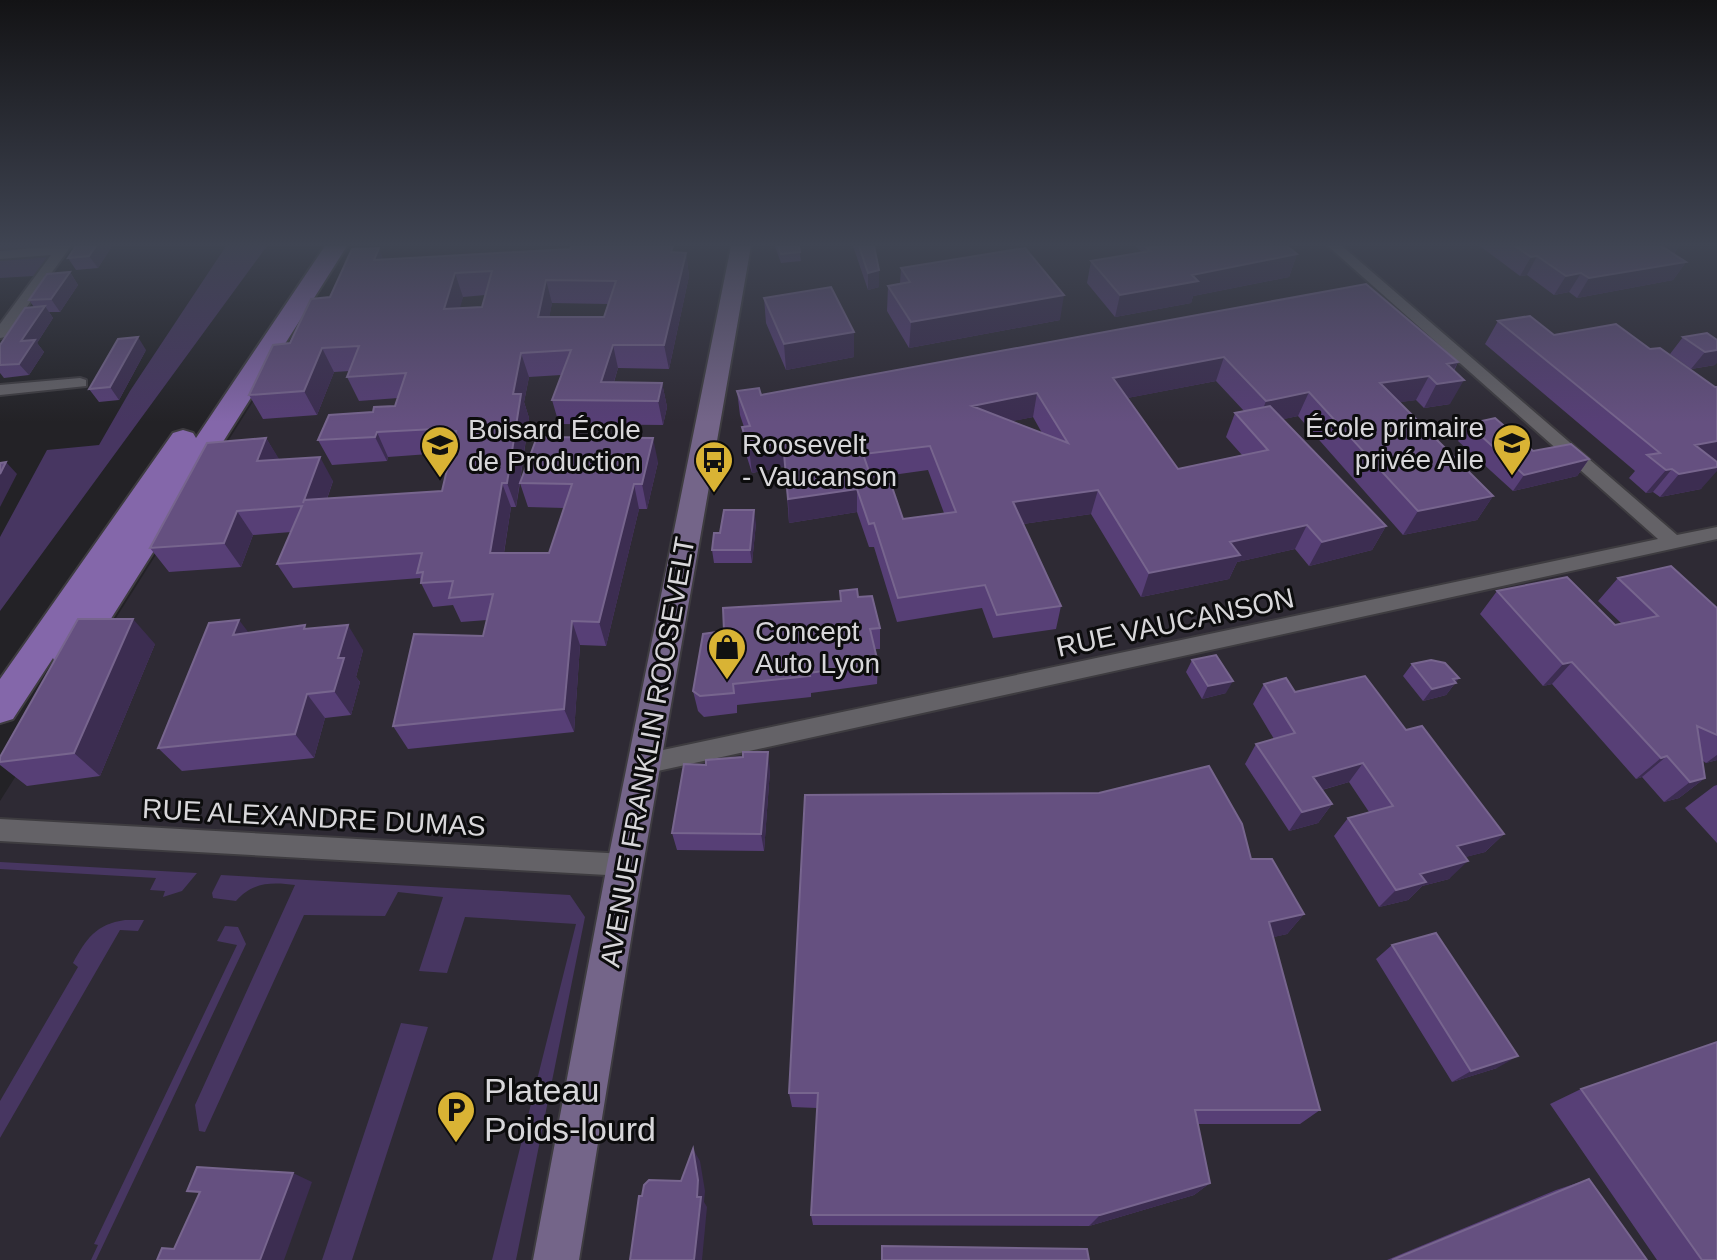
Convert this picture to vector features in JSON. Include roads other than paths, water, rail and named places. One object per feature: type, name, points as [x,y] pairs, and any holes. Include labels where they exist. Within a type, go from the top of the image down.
[{"type":"main road","points":[[0,708],[272,305]]},
{"type":"main road","points":[[42,697],[298,305]]},
{"type":"street","points":[[0,334],[21,305]]},
{"type":"street","name":"AVENUE FRANKLIN ROOSEVELT","points":[[556,1260],[625,865],[730,305]]},
{"type":"street","points":[[1401,305],[1674,543]]},
{"type":"street","points":[[0,390],[80,383]]},
{"type":"street","name":"RUE VAUCANSON","points":[[644,764],[1717,533]]},
{"type":"street","name":"RUE ALEXANDRE DUMAS","points":[[0,830],[625,865]]},
{"type":"place","name":"École primaire privée Aile","points":[[1512,477]]},
{"type":"place","name":"Boisard École de Production","points":[[440,479]]},
{"type":"place","name":"Roosevelt - Vaucanson","points":[[714,494]]},
{"type":"place","name":"Concept Auto Lyon","points":[[727,681]]},
{"type":"place","name":"Plateau Poids-lourd","points":[[456,1144]]}]
